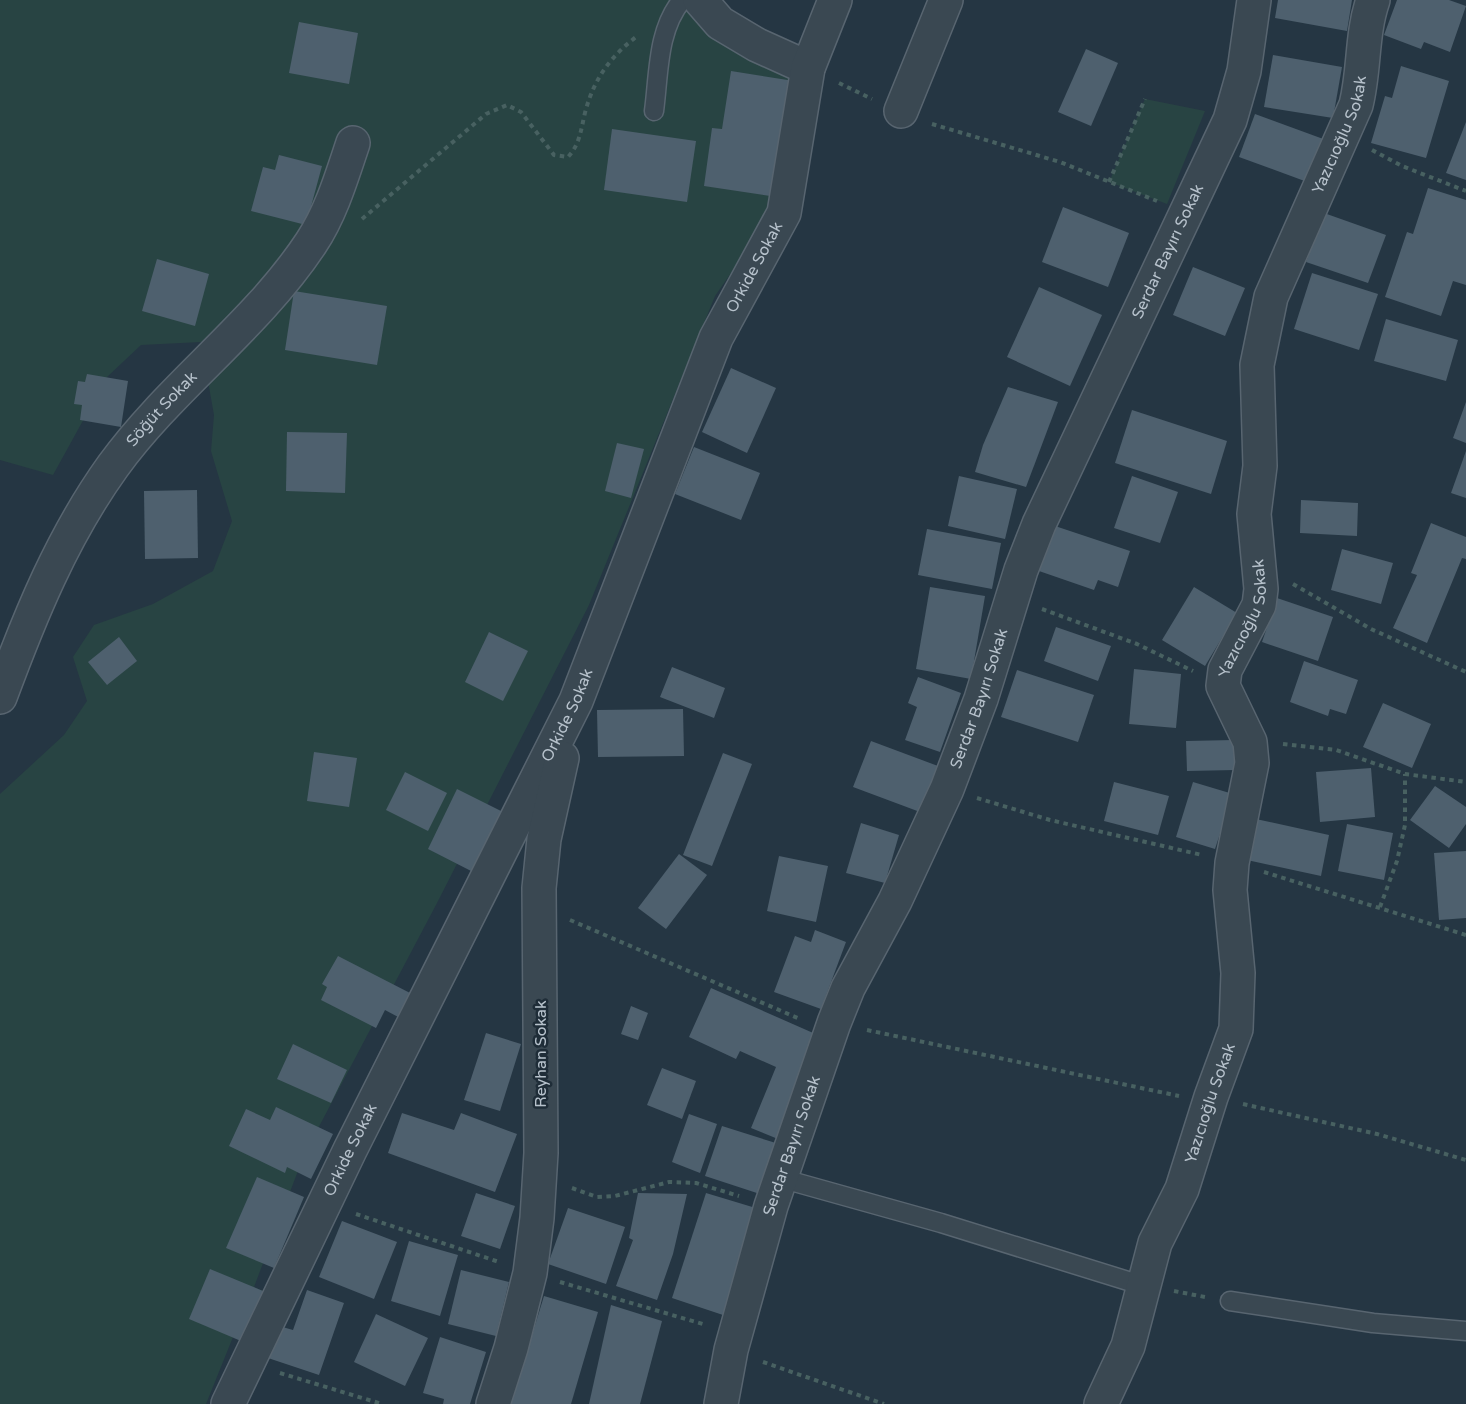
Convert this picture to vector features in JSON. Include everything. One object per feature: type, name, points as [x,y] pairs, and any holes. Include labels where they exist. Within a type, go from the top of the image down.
[{"type":"street","name":"Orkide Sokak","points":[[228,1404],[324,1203],[576,701],[716,338],[784,213],[808,68],[835,0]]},
{"type":"street","points":[[901,111],[946,0]]},
{"type":"street","name":"Serdar Bayırı Sokak","points":[[721,1404],[733,1342],[776,1192],[832,1027],[848,988],[895,901],[947,789],[981,699],[1039,524],[1230,120],[1244,71],[1254,0]]},
{"type":"street","name":"Yazıcıoğlu Sokak","points":[[1101,1404],[1128,1346],[1155,1243],[1182,1189],[1210,1099],[1231,1046],[1238,1008],[1238,973],[1230,890],[1232,863],[1250,785],[1250,742],[1223,686],[1225,670],[1259,605],[1261,589],[1254,514],[1260,465],[1256,393],[1261,340],[1271,297],[1290,251],[1345,135],[1363,77],[1363,43],[1373,0]]},
{"type":"street","points":[[685,3],[757,45],[808,68]]},
{"type":"street","name":"Söğüt Sokak","points":[[0,698],[36,603],[80,515],[114,464],[274,290],[312,242],[340,182],[353,143]]},
{"type":"street","name":"Reyhan Sokak","points":[[493,1404],[512,1348],[530,1273],[540,1170],[539,907],[544,839],[576,701]]},
{"type":"lane","points":[[654,111],[664,31],[685,3]]},
{"type":"lane","points":[[776,1192],[941,1223],[1144,1286]]},
{"type":"lane","points":[[1230,1301],[1373,1323],[1466,1331]]},
{"type":"path","points":[[357,224],[486,114],[507,105],[521,112],[554,155],[568,157],[577,148],[586,109],[603,68],[620,50],[685,3]]},
{"type":"path","points":[[808,68],[926,122],[1060,162],[1186,212]]},
{"type":"path","points":[[1109,182],[1145,99]]},
{"type":"path","points":[[1345,135],[1402,166],[1466,191]]},
{"type":"path","points":[[1259,565],[1371,629],[1466,672]]},
{"type":"path","points":[[1012,600],[1065,616],[1137,644],[1223,686]]},
{"type":"path","points":[[1250,742],[1336,750],[1405,774],[1466,782]]},
{"type":"path","points":[[1380,907],[1397,861],[1404,825],[1405,774]]},
{"type":"path","points":[[947,789],[1050,820],[1232,863],[1466,935]]},
{"type":"path","points":[[539,907],[832,1027],[1210,1099],[1377,1134],[1466,1160]]},
{"type":"path","points":[[540,1170],[570,1188],[597,1197],[615,1196],[669,1182],[776,1192]]},
{"type":"path","points":[[324,1203],[733,1342],[884,1404]]},
{"type":"path","points":[[1144,1286],[1230,1301]]},
{"type":"path","points":[[272,1370],[382,1404]]},
{"type":"green space","points":[[0,0],[685,0],[746,55],[794,81],[777,197],[754,240],[715,296],[589,605],[437,903],[304,1155],[254,1287],[263,1291],[241,1341],[233,1337],[206,1404],[0,1404],[0,794],[64,735],[87,701],[73,657],[94,625],[153,604],[213,571],[232,521],[211,451],[214,415],[201,342],[141,345],[107,377],[53,475],[0,460]]},
{"type":"green space","points":[[1145,99],[1205,111],[1167,204],[1109,182]]},
{"type":"building","points":[[1278,0],[1352,0],[1347,31],[1275,18]]},
{"type":"building","points":[[1397,0],[1449,0],[1466,6],[1450,52],[1424,42],[1421,49],[1384,35]]},
{"type":"building","points":[[299,22],[358,33],[349,84],[289,73]]},
{"type":"building","points":[[1086,49],[1118,63],[1091,126],[1058,112]]},
{"type":"building","points":[[1273,55],[1342,67],[1333,118],[1264,107]]},
{"type":"building","points":[[1401,66],[1449,81],[1426,158],[1371,143],[1385,96],[1392,98]]},
{"type":"building","points":[[731,71],[794,81],[777,197],[704,186],[712,128],[722,129]]},
{"type":"building","points":[[1255,114],[1326,140],[1310,183],[1239,157]]},
{"type":"building","points":[[1466,122],[1466,180],[1446,173]]},
{"type":"building","points":[[612,129],[696,141],[687,202],[604,190]]},
{"type":"building","points":[[279,155],[322,166],[306,225],[251,211],[263,167],[275,170]]},
{"type":"building","points":[[1428,188],[1466,200],[1466,285],[1453,281],[1441,316],[1385,297],[1407,232],[1413,234]]},
{"type":"building","points":[[1063,207],[1129,233],[1108,287],[1042,262]]},
{"type":"building","points":[[1324,213],[1386,235],[1368,283],[1306,262]]},
{"type":"building","points":[[157,259],[209,274],[195,326],[142,311]]},
{"type":"building","points":[[1193,267],[1245,288],[1225,336],[1173,315]]},
{"type":"building","points":[[1312,273],[1378,294],[1359,350],[1294,329]]},
{"type":"building","points":[[1039,287],[1102,315],[1070,386],[1007,357]]},
{"type":"building","points":[[294,291],[387,306],[377,365],[285,350]]},
{"type":"building","points":[[1386,319],[1458,340],[1446,381],[1374,361]]},
{"type":"building","points":[[731,368],[776,388],[747,453],[702,432]]},
{"type":"building","points":[[87,374],[128,381],[121,427],[80,420],[82,405],[74,404],[78,381],[85,382]]},
{"type":"building","points":[[1008,387],[1058,402],[1026,487],[975,472],[983,445]]},
{"type":"building","points":[[1466,402],[1466,443],[1453,438]]},
{"type":"building","points":[[1132,410],[1227,441],[1211,494],[1115,463]]},
{"type":"building","points":[[287,432],[347,433],[345,493],[286,491]]},
{"type":"building","points":[[617,443],[644,449],[631,498],[605,491]]},
{"type":"building","points":[[694,447],[760,473],[741,520],[675,494]]},
{"type":"building","points":[[1466,451],[1466,498],[1451,493]]},
{"type":"building","points":[[959,476],[1017,489],[1005,539],[948,526]]},
{"type":"building","points":[[1132,476],[1178,492],[1160,543],[1114,528]]},
{"type":"building","points":[[197,490],[198,558],[145,559],[144,491]]},
{"type":"building","points":[[1301,500],[1358,503],[1357,536],[1300,533]]},
{"type":"building","points":[[1431,523],[1466,537],[1466,559],[1462,558],[1427,643],[1393,628],[1417,575],[1411,573]]},
{"type":"building","points":[[1055,526],[1130,551],[1118,587],[1098,580],[1094,590],[1039,571]]},
{"type":"building","points":[[927,529],[1001,543],[992,589],[918,575]]},
{"type":"building","points":[[1342,549],[1393,563],[1381,604],[1331,590]]},
{"type":"building","points":[[930,587],[985,596],[971,679],[916,669]]},
{"type":"building","points":[[1194,587],[1237,613],[1205,666],[1162,640]]},
{"type":"building","points":[[1277,598],[1333,617],[1318,661],[1262,642]]},
{"type":"building","points":[[1056,627],[1111,646],[1098,681],[1044,661]]},
{"type":"building","points":[[489,632],[528,651],[503,701],[465,682]]},
{"type":"building","points":[[119,637],[137,661],[107,685],[88,662]]},
{"type":"building","points":[[1304,661],[1358,680],[1346,714],[1330,709],[1328,716],[1290,702]]},
{"type":"building","points":[[672,667],[725,688],[714,718],[660,697]]},
{"type":"building","points":[[1134,669],[1181,674],[1176,728],[1129,724]]},
{"type":"building","points":[[1017,670],[1094,695],[1078,742],[1001,717]]},
{"type":"building","points":[[918,677],[961,693],[940,752],[905,740],[917,707],[908,703]]},
{"type":"building","points":[[1383,703],[1431,724],[1412,768],[1363,747]]},
{"type":"building","points":[[683,709],[684,756],[598,757],[597,710]]},
{"type":"building","points":[[1234,740],[1235,770],[1187,771],[1186,741]]},
{"type":"building","points":[[871,741],[938,766],[920,812],[853,787]]},
{"type":"building","points":[[314,752],[357,758],[349,807],[307,801]]},
{"type":"building","points":[[723,753],[752,764],[712,866],[683,855]]},
{"type":"building","points":[[1371,768],[1375,817],[1320,822],[1316,772]]},
{"type":"building","points":[[405,772],[447,793],[428,831],[386,810]]},
{"type":"building","points":[[1114,782],[1169,796],[1158,835],[1104,821]]},
{"type":"building","points":[[1193,782],[1233,794],[1215,849],[1176,837]]},
{"type":"building","points":[[1435,786],[1466,807],[1466,824],[1449,848],[1410,820]]},
{"type":"building","points":[[457,789],[505,813],[475,873],[428,849]]},
{"type":"building","points":[[1256,819],[1329,835],[1321,876],[1247,860]]},
{"type":"building","points":[[861,823],[899,835],[885,883],[846,873]]},
{"type":"building","points":[[1347,824],[1393,833],[1384,880],[1338,871]]},
{"type":"building","points":[[1466,851],[1466,918],[1439,920],[1434,853]]},
{"type":"building","points":[[679,854],[707,875],[666,929],[638,908]]},
{"type":"building","points":[[779,856],[828,866],[816,922],[767,911]]},
{"type":"building","points":[[815,930],[846,942],[821,1009],[774,992],[795,936],[811,942]]},
{"type":"building","points":[[338,956],[412,994],[400,1018],[385,1010],[376,1028],[321,1000],[327,987],[322,984]]},
{"type":"building","points":[[711,988],[820,1036],[778,1139],[751,1128],[776,1067],[740,1051],[736,1059],[689,1037]]},
{"type":"building","points":[[631,1006],[648,1013],[638,1040],[621,1034]]},
{"type":"building","points":[[486,1033],[521,1044],[500,1111],[464,1100]]},
{"type":"building","points":[[293,1044],[347,1070],[331,1103],[277,1079]]},
{"type":"building","points":[[662,1068],[696,1081],[682,1119],[647,1105]]},
{"type":"building","points":[[276,1107],[333,1134],[311,1179],[287,1167],[285,1173],[229,1146],[246,1109],[270,1120]]},
{"type":"building","points":[[402,1113],[454,1130],[461,1113],[517,1134],[495,1192],[388,1153]]},
{"type":"building","points":[[689,1114],[717,1124],[700,1173],[672,1162]]},
{"type":"building","points":[[722,1126],[779,1144],[763,1195],[705,1176]]},
{"type":"building","points":[[257,1177],[304,1197],[274,1268],[226,1248]]},
{"type":"building","points":[[476,1193],[515,1206],[500,1249],[461,1236]]},
{"type":"building","points":[[638,1193],[687,1194],[673,1254],[657,1300],[616,1286],[633,1240],[629,1238]]},
{"type":"building","points":[[706,1193],[759,1209],[726,1316],[672,1298]]},
{"type":"building","points":[[568,1208],[625,1227],[606,1284],[548,1264]]},
{"type":"building","points":[[342,1221],[397,1242],[374,1299],[319,1277]]},
{"type":"building","points":[[409,1241],[458,1255],[440,1316],[391,1301]]},
{"type":"building","points":[[210,1269],[263,1291],[241,1341],[189,1319]]},
{"type":"building","points":[[461,1270],[509,1282],[496,1336],[448,1324]]},
{"type":"building","points":[[307,1290],[344,1303],[319,1375],[268,1358],[279,1326],[293,1330]]},
{"type":"building","points":[[544,1296],[598,1312],[571,1404],[511,1404]]},
{"type":"building","points":[[611,1305],[662,1321],[640,1404],[589,1404]]},
{"type":"building","points":[[376,1314],[428,1338],[405,1386],[354,1362]]},
{"type":"building","points":[[440,1337],[486,1352],[470,1404],[443,1404],[444,1399],[423,1393]]}]
